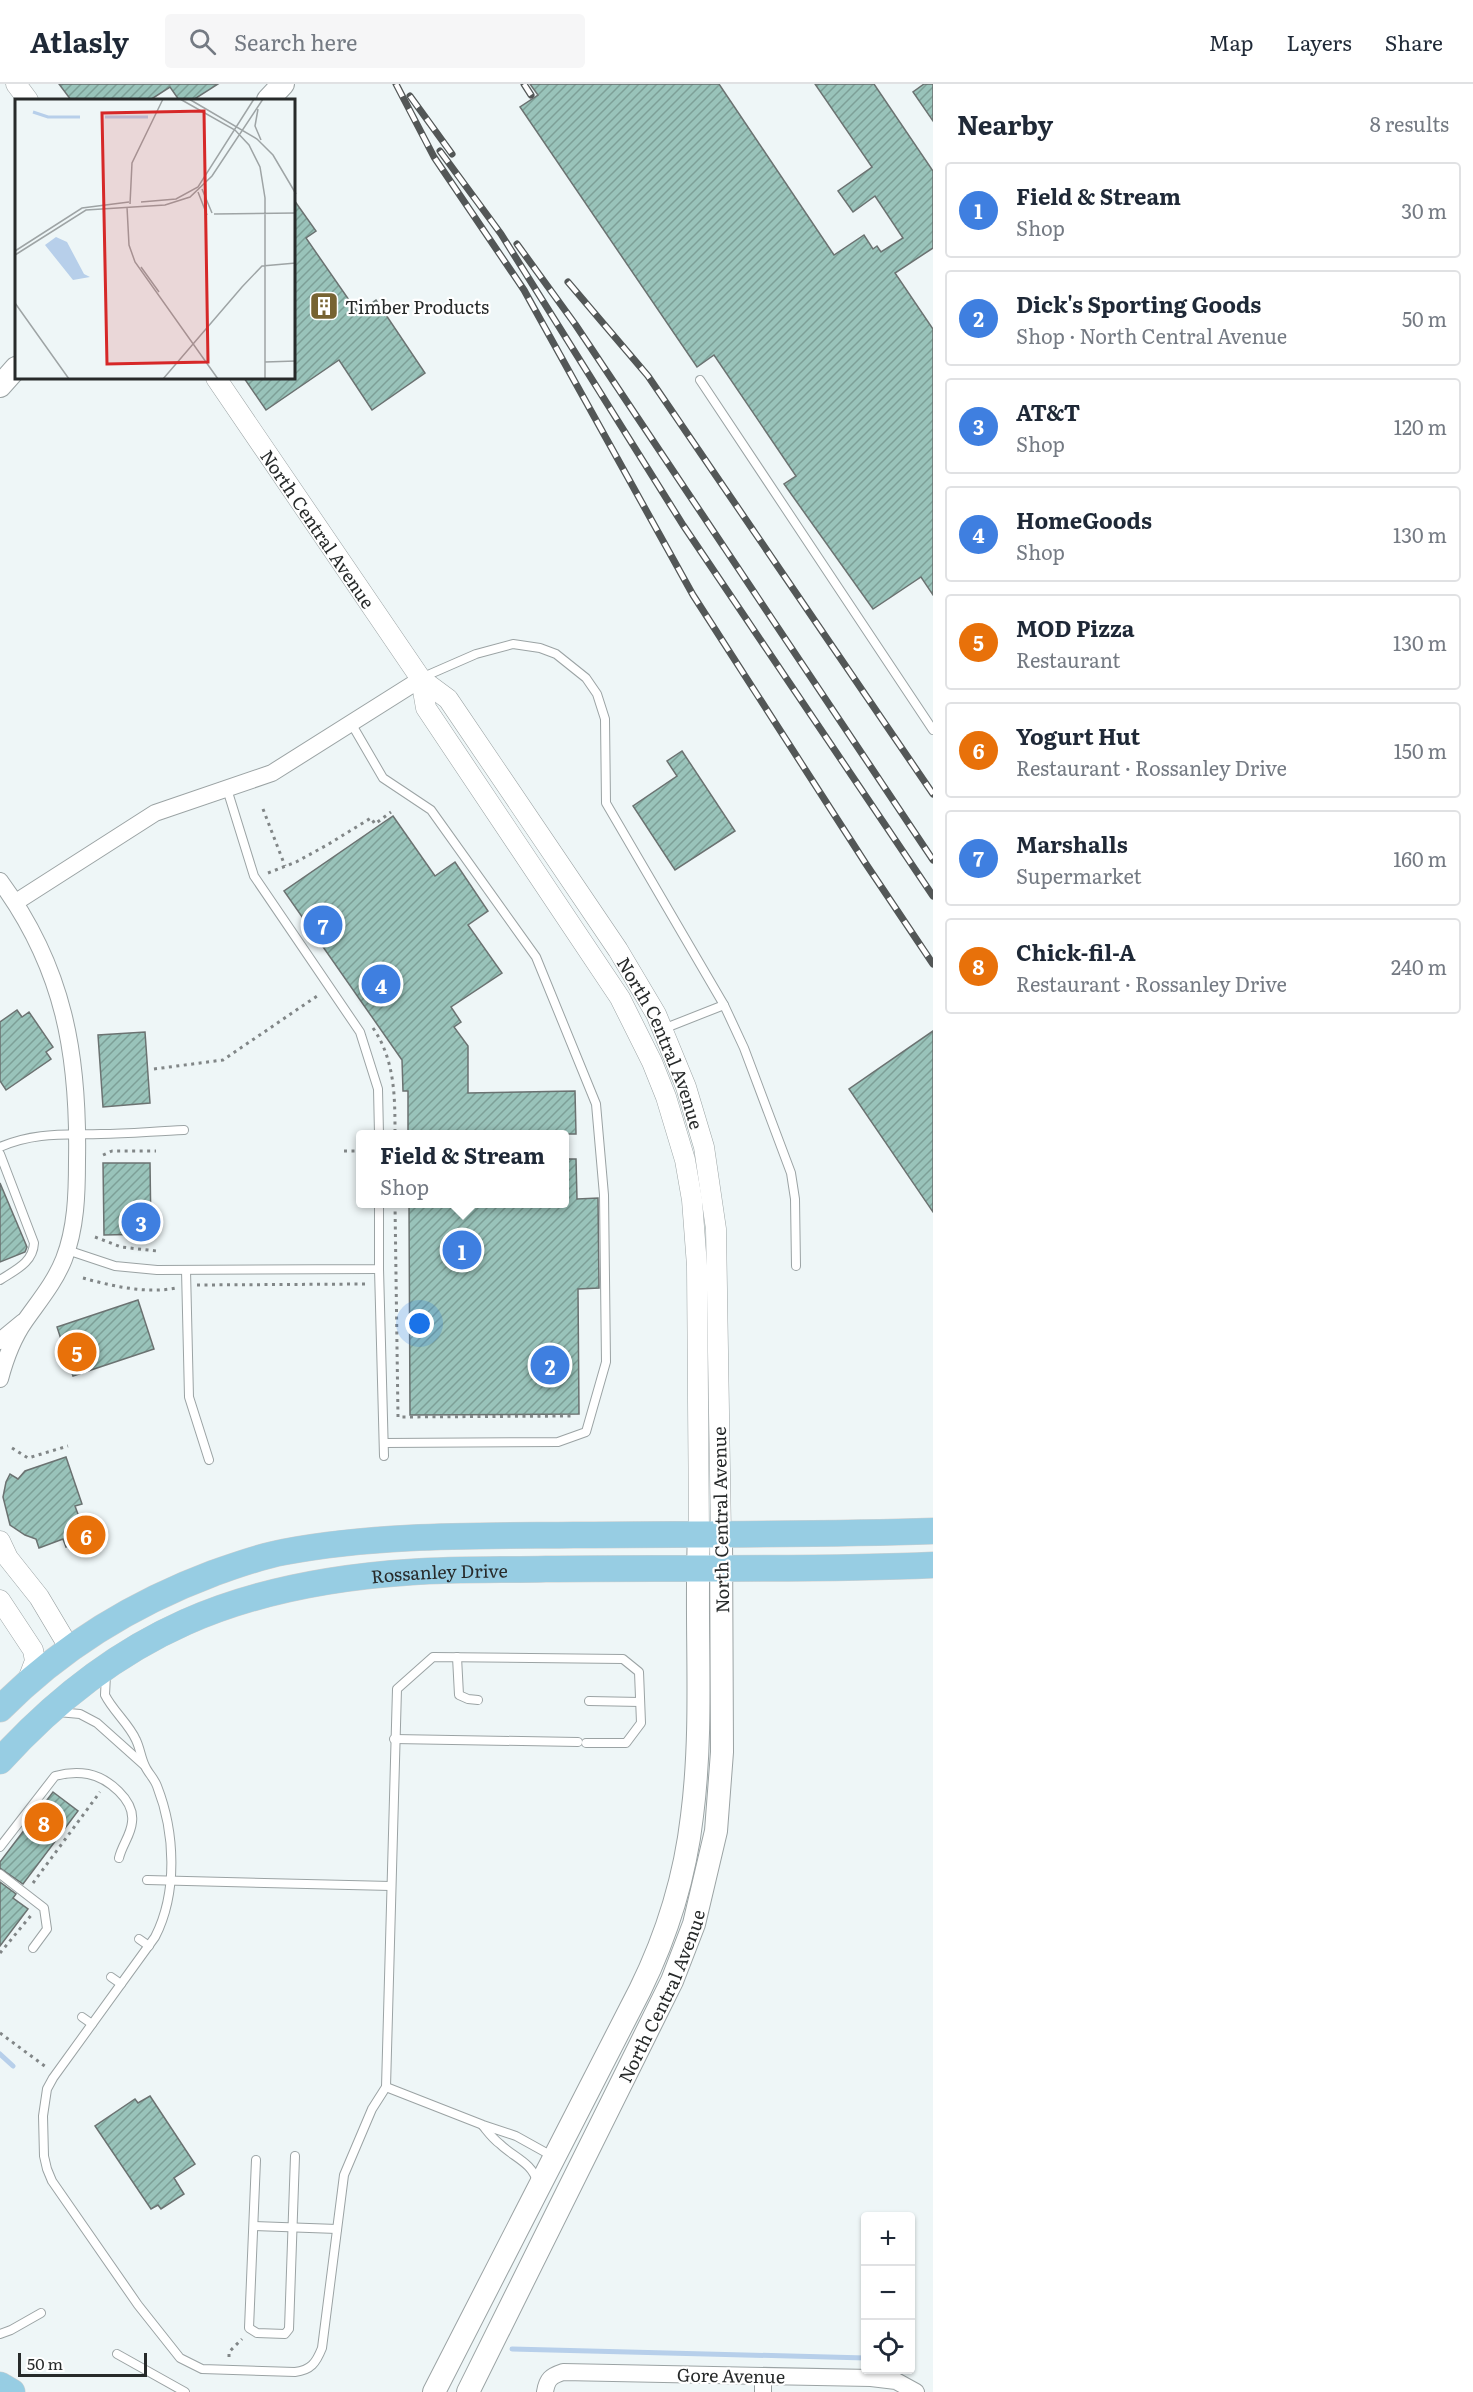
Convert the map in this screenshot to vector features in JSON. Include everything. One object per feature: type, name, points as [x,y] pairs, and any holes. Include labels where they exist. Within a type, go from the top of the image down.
[{"type":"main road","points":[[269,99],[283,84]]},
{"type":"main road","points":[[0,386],[15,369]]},
{"type":"main road","name":"Rossanley Drive","points":[[27,1682],[70,1649],[137,1606],[182,1585],[282,1552],[369,1541],[460,1537],[933,1531]]},
{"type":"main road","name":"North Central Avenue","points":[[434,2392],[652,1965],[667,1927],[682,1874],[693,1815],[710,1534]]},
{"type":"main road","name":"Rossanley Drive","points":[[0,1761],[67,1694],[110,1663],[171,1628],[224,1606],[270,1592],[321,1582],[414,1572],[933,1565]]},
{"type":"main road","name":"North Central Avenue","points":[[468,2392],[672,1981],[694,1924],[716,1831],[722,1752],[709,1567]]},
{"type":"main road","points":[[0,1756],[20,1712],[66,1672],[70,1665],[70,1649]]},
{"type":"main road","points":[[0,1709],[27,1682]]},
{"type":"main road","points":[[512,2305],[512,2278],[557,2182],[560,2171],[554,2156]]},
{"type":"main road","points":[[0,2385],[12,2392]]},
{"type":"street","points":[[16,84],[27,99]]},
{"type":"street","name":"North Central Avenue","points":[[217,380],[421,679],[448,699],[526,812],[639,982],[662,1029],[686,1087],[696,1119],[704,1147],[713,1200],[717,1253],[710,1534]]},
{"type":"street","points":[[16,902],[155,813],[272,773],[421,679]]},
{"type":"street","name":"North Central Avenue","points":[[421,679],[426,708],[621,998],[652,1062],[669,1105],[685,1160],[693,1209],[710,1534]]},
{"type":"street","points":[[0,881],[16,902],[40,944],[67,1020],[74,1062],[78,1135],[77,1191],[73,1230],[64,1260],[41,1301],[24,1322],[7,1355],[0,1379]]},
{"type":"street","points":[[0,1341],[24,1322]]},
{"type":"street","points":[[0,1541],[9,1558],[39,1597],[70,1649]]},
{"type":"street","points":[[0,1600],[33,1650],[35,1661],[27,1682]]},
{"type":"street","name":"Gore Avenue","points":[[546,2387],[553,2375],[563,2372],[763,2384],[871,2378],[896,2381],[916,2392]]},
{"type":"lane","points":[[700,380],[933,730]]},
{"type":"lane","points":[[421,679],[476,654],[513,644],[540,648],[556,654],[586,678],[597,694],[605,719],[606,803],[724,1005],[744,1048],[791,1173],[795,1199],[796,1266]]},
{"type":"lane","points":[[351,723],[383,778],[431,810],[536,957],[596,1104],[604,1195],[606,1362],[586,1432],[558,1442],[384,1443]]},
{"type":"lane","points":[[226,789],[254,876],[360,1032],[378,1089],[379,1130]]},
{"type":"lane","points":[[662,1029],[724,1005]]},
{"type":"lane","points":[[0,1147],[35,1136],[184,1130]]},
{"type":"lane","points":[[0,1154],[34,1243],[34,1252],[30,1260],[0,1280]]},
{"type":"lane","points":[[379,1208],[384,1456]]},
{"type":"lane","points":[[67,1250],[115,1266],[157,1270],[379,1269]]},
{"type":"lane","points":[[186,1270],[189,1397],[209,1460]]},
{"type":"lane","points":[[110,1663],[104,1683],[105,1695],[136,1738],[145,1766],[156,1783],[163,1804],[168,1828],[170,1882],[164,1919],[149,1946],[47,2089],[43,2116],[44,2156],[52,2181],[138,2305],[180,2358],[202,2369],[295,2373],[306,2371],[313,2366],[322,2348],[344,2175],[372,2109],[386,2087],[394,1739],[397,1689],[433,1657],[623,1659],[639,1672],[641,1723],[626,1743],[394,1739]]},
{"type":"lane","points":[[457,1658],[459,1695],[478,1700]]},
{"type":"lane","points":[[589,1701],[640,1702]]},
{"type":"lane","points":[[48,1711],[80,1714],[97,1723],[145,1766]]},
{"type":"lane","points":[[0,1847],[55,1776],[72,1773],[90,1774],[107,1783],[126,1798],[131,1809],[133,1821],[119,1858]]},
{"type":"lane","points":[[0,1874],[44,1908],[47,1929],[33,1948]]},
{"type":"lane","points":[[147,1880],[391,1886]]},
{"type":"lane","points":[[139,1939],[149,1946]]},
{"type":"lane","points":[[111,1977],[121,1984]]},
{"type":"lane","points":[[82,2017],[92,2024]]},
{"type":"lane","points":[[386,2087],[516,2136],[554,2156]]},
{"type":"lane","points":[[483,2125],[498,2143],[535,2172],[537,2189]]},
{"type":"lane","points":[[256,2160],[249,2328],[257,2333],[285,2334],[289,2329],[295,2156]]},
{"type":"lane","points":[[254,2226],[337,2229]]},
{"type":"lane","points":[[0,2334],[41,2313]]},
{"type":"lane","points":[[117,2355],[184,2392]]},
{"type":"path","points":[[263,809],[285,866]]},
{"type":"path","points":[[274,881],[268,872],[327,845],[371,818],[375,824],[391,812]]},
{"type":"path","points":[[154,1069],[223,1060],[329,988]]},
{"type":"path","points":[[371,1026],[389,1060],[395,1090],[395,1130]]},
{"type":"path","points":[[103,1155],[112,1151],[156,1151]]},
{"type":"path","points":[[344,1151],[356,1151]]},
{"type":"path","points":[[395,1208],[398,1417],[571,1416]]},
{"type":"path","points":[[95,1237],[121,1247],[157,1251]]},
{"type":"path","points":[[83,1278],[135,1289],[168,1290],[198,1285],[396,1284]]},
{"type":"path","points":[[12,1448],[28,1458],[68,1446]]},
{"type":"path","points":[[0,1953],[35,1911],[28,1904],[37,1892],[30,1887],[107,1783]]},
{"type":"path","points":[[0,2033],[46,2067]]},
{"type":"path","points":[[226,2370],[230,2352],[252,2330]]},
{"type":"building","points":[[59,84],[218,84],[195,99],[178,99],[170,87],[152,99],[70,99]]},
{"type":"building","points":[[530,84],[719,84],[834,255],[864,235],[873,249],[877,246],[881,252],[903,238],[875,196],[853,212],[838,191],[872,167],[815,84],[874,84],[933,171],[933,248],[895,273],[933,329],[933,595],[921,577],[873,609],[784,484],[796,476],[714,355],[697,367],[520,107],[538,95]]},
{"type":"building","points":[[924,84],[933,84],[933,121],[913,92]]},
{"type":"building","name":"Timber Products","points":[[296,203],[316,231],[306,238],[358,313],[376,300],[425,373],[372,410],[339,360],[266,410],[245,380],[296,380]]},
{"type":"building","points":[[682,751],[735,831],[675,870],[633,806],[677,776],[667,761]]},
{"type":"building","points":[[393,816],[435,876],[455,862],[488,911],[468,925],[502,973],[451,1007],[461,1022],[454,1027],[468,1046],[468,1093],[575,1091],[576,1134],[569,1134],[569,1130],[408,1130],[408,1091],[403,1091],[402,1060],[284,891]]},
{"type":"building","points":[[17,1010],[22,1017],[29,1012],[53,1047],[46,1052],[51,1059],[6,1090],[0,1081],[0,1022]]},
{"type":"building","points":[[933,1031],[933,1212],[849,1089]]},
{"type":"building","points":[[145,1032],[150,1103],[103,1107],[98,1035]]},
{"type":"building","points":[[569,1159],[576,1159],[577,1199],[598,1198],[599,1288],[578,1289],[579,1414],[410,1415],[409,1208],[569,1208]]},
{"type":"building","points":[[103,1163],[150,1163],[151,1234],[104,1235]]},
{"type":"building","points":[[0,1183],[27,1247],[25,1252],[0,1262]]},
{"type":"building","points":[[138,1300],[154,1349],[73,1376],[57,1327]]},
{"type":"building","points":[[66,1457],[82,1504],[75,1506],[79,1517],[75,1518],[83,1541],[66,1547],[63,1539],[39,1548],[36,1539],[10,1525],[3,1497],[6,1482],[10,1474],[18,1479],[25,1471]]},
{"type":"building","points":[[53,1792],[78,1811],[23,1884],[0,1868],[0,1862]]},
{"type":"building","points":[[0,1882],[16,1894],[13,1898],[28,1909],[0,1946]]},
{"type":"building","points":[[150,2096],[195,2164],[174,2178],[184,2194],[161,2209],[158,2205],[151,2209],[95,2126],[135,2099],[138,2103]]},
{"type":"waterway","points":[[0,2054],[13,2066]]},
{"type":"waterway","points":[[512,2349],[861,2358]]},
{"type":"railway","points":[[396,84],[434,157],[524,290],[693,595],[933,964]]},
{"type":"railway","points":[[524,84],[531,95]]},
{"type":"railway","points":[[410,96],[452,154]]},
{"type":"railway","points":[[440,151],[501,234],[683,525],[933,896]]},
{"type":"railway","points":[[517,244],[575,324],[933,860]]},
{"type":"railway","points":[[568,282],[648,376],[933,794]]},
{"type":"place","name":"Timber Products","points":[[324,306]]},
{"type":"place","name":"Marshalls","points":[[323,925]]},
{"type":"place","name":"HomeGoods","points":[[381,984]]},
{"type":"place","name":"AT&T","points":[[141,1222]]},
{"type":"place","name":"Field & Stream","points":[[462,1250]]},
{"type":"place","name":"MOD Pizza","points":[[77,1352]]},
{"type":"place","name":"Dick's Sporting Goods","points":[[550,1365]]},
{"type":"place","name":"Yogurt Hut","points":[[86,1535]]},
{"type":"place","name":"Chick-fil-A","points":[[44,1822]]}]
